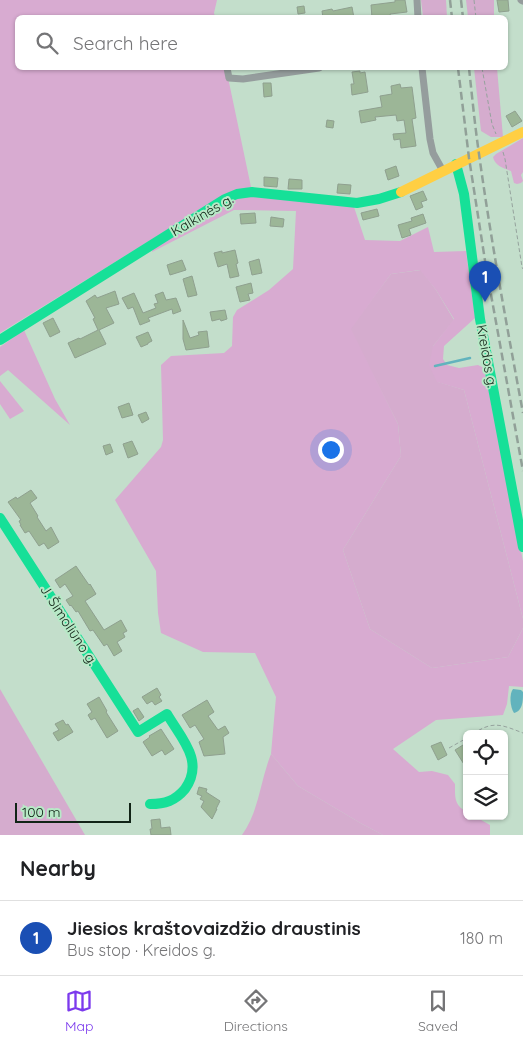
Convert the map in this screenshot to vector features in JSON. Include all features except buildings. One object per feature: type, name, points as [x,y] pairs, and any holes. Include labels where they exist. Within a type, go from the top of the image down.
[{"type":"street","points":[[417,0],[418,15]]},
{"type":"street","points":[[227,70],[229,78],[304,70]]},
{"type":"street","points":[[422,70],[430,140],[433,153],[443,171]]},
{"type":"street","name":"Kalkinės g.","points":[[0,340],[225,198],[252,192],[357,203],[380,199],[403,190],[523,132]]},
{"type":"street","name":"Kreidos g.","points":[[456,164],[464,194],[480,319],[523,547]]},
{"type":"street","name":"J. Šimoliūno g.","points":[[0,518],[138,732],[167,714],[192,755],[194,766],[191,778],[183,793],[168,803],[150,804]]},
{"type":"path","points":[[474,0],[476,15]]},
{"type":"path","points":[[482,70],[492,124],[505,159],[523,269]]},
{"type":"path","points":[[478,730],[489,725],[506,727],[523,733]]},
{"type":"path","points":[[449,748],[463,740]]},
{"type":"shaded area","points":[[0,0],[217,0],[214,15],[15,15],[15,70],[226,70],[251,187],[228,193],[0,333]]},
{"type":"shaded area","points":[[421,0],[446,0],[447,15],[423,15]]},
{"type":"shaded area","points":[[466,0],[494,0],[494,15],[468,15]]},
{"type":"shaded area","points":[[474,70],[497,70],[503,137],[491,137],[481,131]]},
{"type":"shaded area","points":[[523,138],[523,172],[521,175],[523,181],[517,184],[514,183],[511,171],[497,165],[493,157]]},
{"type":"shaded area","points":[[249,196],[354,207],[365,240],[400,241],[428,227],[434,252],[466,251],[475,318],[444,346],[443,359],[447,365],[459,368],[478,365],[484,368],[523,561],[523,619],[464,390],[437,382],[429,365],[433,346],[454,319],[436,290],[420,270],[391,274],[351,329],[398,424],[401,456],[343,550],[370,629],[432,668],[508,657],[523,628],[523,687],[509,686],[507,704],[503,715],[436,720],[393,749],[419,772],[432,771],[448,775],[455,784],[455,797],[457,804],[463,809],[463,820],[481,820],[490,825],[490,835],[383,835],[298,786],[271,754],[276,697],[255,653],[203,652],[161,633],[156,571],[115,500],[161,447],[163,440],[161,365],[171,356],[224,353],[232,346],[233,317],[237,310],[269,290],[293,269],[296,211],[234,210],[152,252],[154,246],[235,199]]},
{"type":"shaded area","points":[[421,270],[436,290],[454,320],[433,346],[438,382],[464,390],[523,619],[523,628],[508,657],[432,668],[370,629],[343,550],[401,456],[398,424],[350,329],[391,274]]},
{"type":"shaded area","points":[[24,330],[55,399],[70,425],[8,370],[0,376],[0,347]]},
{"type":"shaded area","points":[[0,381],[24,411],[10,419],[0,404]]},
{"type":"shaded area","points":[[0,689],[85,835],[0,835]]},
{"type":"shaded area","points":[[271,754],[298,786],[383,835],[242,835],[256,806]]},
{"type":"water","points":[[513,689],[523,692],[521,708],[514,713],[511,701]]},
{"type":"waterway","points":[[435,366],[470,358]]},
{"type":"railway","points":[[450,0],[452,15]]},
{"type":"railway","points":[[461,0],[463,15]]},
{"type":"railway","points":[[458,70],[469,158],[486,267],[523,471]]},
{"type":"railway","points":[[469,70],[489,219],[523,413]]},
{"type":"traffic: fast","points":[[456,164],[464,194],[480,319],[523,547]]},
{"type":"traffic: fast","points":[[0,340],[225,199],[237,194],[252,192],[357,203],[401,192]]},
{"type":"traffic: fast","points":[[0,518],[138,732],[167,714],[189,750],[193,769],[191,779],[185,789],[169,801],[150,804]]},
{"type":"traffic: slow","points":[[401,192],[523,132]]},
{"type":"place","name":"Jiesios kraštovaizdžio draustinis","points":[[485,302]]}]
